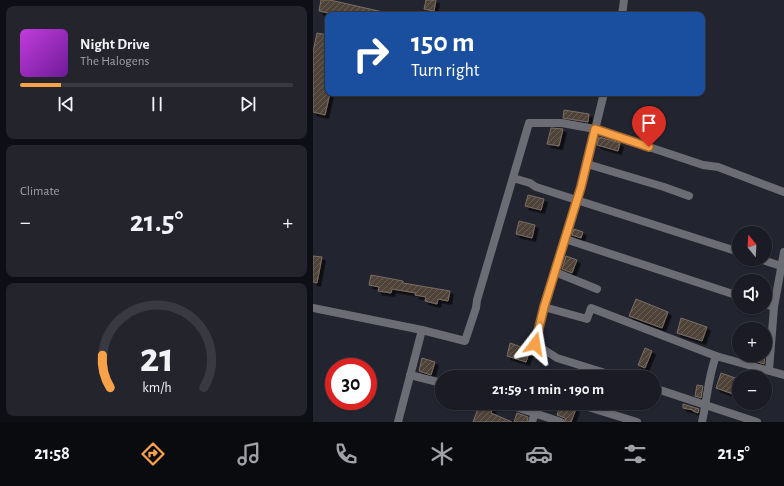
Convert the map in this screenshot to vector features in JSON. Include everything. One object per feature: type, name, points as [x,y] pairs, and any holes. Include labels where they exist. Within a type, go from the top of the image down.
[{"type":"street","points":[[622,12],[624,0]]},
{"type":"street","points":[[596,370],[557,358],[535,344],[544,307],[577,201],[603,96]]},
{"type":"street","points":[[313,308],[465,340],[476,308],[477,300],[529,123],[562,123],[595,129],[703,164],[718,167],[784,192]]},
{"type":"street","points":[[587,164],[689,196]]},
{"type":"street","points":[[513,178],[577,201],[732,250]]},
{"type":"street","points":[[565,239],[732,294]]},
{"type":"street","points":[[544,307],[587,319],[591,308],[716,356],[769,370],[774,307],[784,252]]},
{"type":"street","points":[[772,263],[781,266]]},
{"type":"street","points":[[555,272],[597,289]]},
{"type":"street","points":[[398,422],[422,330]]},
{"type":"street","points":[[702,422],[711,369],[716,356]]},
{"type":"street","points":[[772,371],[784,375]]},
{"type":"street","points":[[410,375],[435,381]]},
{"type":"street","points":[[661,390],[757,422]]},
{"type":"street","points":[[524,410],[561,422]]},
{"type":"street","points":[[532,422],[536,410]]},
{"type":"street","points":[[598,410],[637,422]]},
{"type":"building","points":[[321,0],[330,0],[383,12],[325,12],[319,11]]},
{"type":"building","points":[[426,0],[436,0],[434,11],[424,9]]},
{"type":"building","points":[[317,33],[325,34],[325,96],[329,96],[325,115],[313,112],[313,52]]},
{"type":"building","points":[[564,110],[589,114],[588,122],[563,118]]},
{"type":"building","points":[[551,128],[563,129],[559,146],[547,144]]},
{"type":"building","points":[[599,137],[620,143],[618,151],[597,145]]},
{"type":"building","points":[[528,195],[544,199],[541,210],[525,206]]},
{"type":"building","points":[[519,221],[535,225],[532,238],[516,234]]},
{"type":"building","points":[[574,229],[583,232],[581,238],[572,235]]},
{"type":"building","points":[[313,256],[322,257],[317,283],[313,282]]},
{"type":"building","points":[[566,256],[577,260],[572,273],[562,269]]},
{"type":"building","points":[[371,275],[403,281],[403,283],[450,291],[448,301],[438,299],[437,304],[425,301],[426,297],[415,295],[416,293],[392,289],[391,293],[378,291],[379,287],[369,285]]},
{"type":"building","points":[[636,299],[668,312],[662,328],[629,316]]},
{"type":"building","points":[[681,318],[707,327],[702,341],[677,333]]},
{"type":"building","points":[[510,343],[530,350],[526,362],[507,356]]},
{"type":"building","points":[[645,348],[652,351],[645,368],[638,365]]},
{"type":"building","points":[[422,358],[435,362],[431,375],[419,371]]},
{"type":"building","points":[[721,373],[732,377],[732,394],[716,388]]},
{"type":"building","points":[[697,385],[703,386],[701,398],[695,396]]},
{"type":"building","points":[[683,404],[699,409],[698,413],[693,410],[683,408]]},
{"type":"building","points":[[477,410],[492,410],[491,413],[512,422],[473,422]]},
{"type":"building","points":[[559,410],[576,410],[571,422],[566,422],[565,418],[557,415]]},
{"type":"building","points":[[517,413],[528,417],[527,422],[514,422]]},
{"type":"route","points":[[535,344],[544,307],[581,187],[595,129],[649,147]]}]
